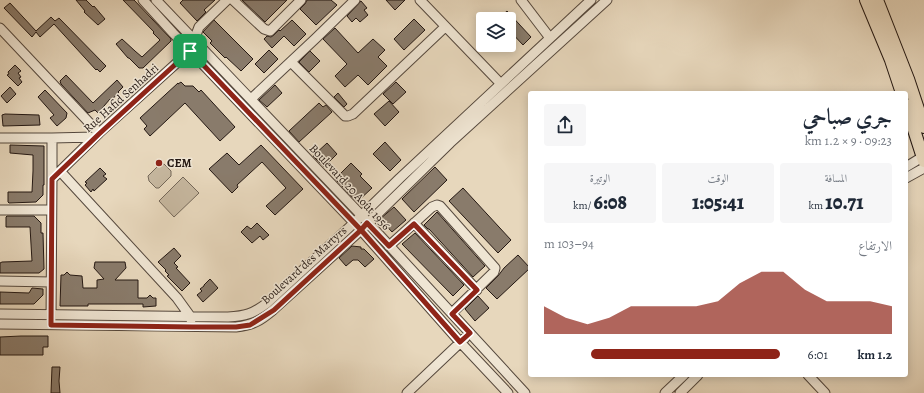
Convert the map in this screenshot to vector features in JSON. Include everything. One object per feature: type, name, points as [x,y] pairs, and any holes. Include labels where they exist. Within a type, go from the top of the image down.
[{"type":"main road","points":[[866,0],[891,60],[901,91]]},
{"type":"main road","points":[[876,0],[908,79],[924,127]]},
{"type":"main road","points":[[908,111],[924,161]]},
{"type":"street","name":"Boulevard 20 Août 1956","points":[[144,0],[190,51],[361,223],[389,246],[525,393]]},
{"type":"street","name":"Boulevard 20 Août 1956","points":[[156,0],[251,99],[361,223]]},
{"type":"street","points":[[190,51],[199,27],[227,0]]},
{"type":"street","points":[[233,0],[264,29],[270,31],[301,0]]},
{"type":"street","points":[[251,99],[355,0]]},
{"type":"street","points":[[420,0],[501,84]]},
{"type":"street","points":[[522,0],[550,38]]},
{"type":"street","name":"Boulevard des Martyrs","points":[[0,324],[236,327],[250,325],[258,321],[274,310],[361,223],[400,178],[591,0]]},
{"type":"street","name":"Boulevard des Martyrs","points":[[190,316],[241,316],[254,312],[267,303],[361,223],[607,0]]},
{"type":"street","points":[[291,62],[345,116],[348,116],[353,114],[446,26]]},
{"type":"street","points":[[0,28],[97,135]]},
{"type":"street","name":"Rue Hafid Senhadri","points":[[52,179],[97,135],[190,51]]},
{"type":"street","points":[[0,138],[52,138],[97,135]]},
{"type":"street","points":[[51,325],[52,138]]},
{"type":"street","points":[[908,166],[924,161]]},
{"type":"street","points":[[908,176],[924,161]]},
{"type":"street","points":[[60,171],[163,283],[190,316],[192,327]]},
{"type":"street","points":[[389,246],[432,207],[437,205],[440,206],[495,268],[494,272],[452,314]]},
{"type":"street","points":[[0,210],[51,210]]},
{"type":"street","points":[[361,223],[460,342],[508,393]]},
{"type":"street","points":[[414,224],[477,290]]},
{"type":"street","points":[[0,281],[51,282]]},
{"type":"street","points":[[0,314],[190,316]]},
{"type":"street","points":[[408,393],[470,333]]},
{"type":"street","points":[[665,393],[682,377]]},
{"type":"street","points":[[680,393],[696,377]]},
{"type":"street","points":[[810,377],[825,393]]},
{"type":"shaded area","points":[[160,164],[164,164],[171,171],[171,176],[159,188],[156,188],[149,181],[148,176]]},
{"type":"shaded area","points":[[183,177],[199,193],[174,217],[159,201]]},
{"type":"building","points":[[76,0],[86,0],[93,7],[94,6],[105,19],[98,25],[84,12],[85,11]]},
{"type":"building","points":[[123,0],[134,0],[171,39],[171,41],[143,68],[139,68],[116,44],[122,39],[142,57],[160,40]]},
{"type":"building","points":[[183,0],[215,0],[204,10],[206,12],[197,21],[180,3]]},
{"type":"building","points":[[242,0],[287,0],[265,22]]},
{"type":"building","points":[[307,0],[331,0],[337,5],[316,25],[300,9]]},
{"type":"building","points":[[386,0],[405,0],[395,10]]},
{"type":"building","points":[[361,1],[367,8],[364,10],[368,15],[360,22],[356,18],[352,22],[347,16]]},
{"type":"building","points":[[10,3],[36,31],[51,17],[55,21],[59,18],[106,66],[100,72],[97,69],[96,70],[54,24],[40,37],[36,32],[32,37],[4,8]]},
{"type":"building","points":[[414,19],[425,30],[404,50],[394,39]]},
{"type":"building","points":[[214,20],[253,59],[241,71],[210,43],[212,41],[203,32]]},
{"type":"building","points":[[292,20],[306,34],[294,46],[284,36],[272,48],[264,39],[267,36],[271,37],[279,30],[280,31]]},
{"type":"building","points":[[516,21],[531,37],[523,45],[516,38]]},
{"type":"building","points":[[335,28],[358,53],[373,39],[385,50],[378,57],[387,66],[368,85],[358,75],[345,87],[335,76],[347,64],[323,39]]},
{"type":"building","points":[[269,50],[278,59],[264,73],[255,64]]},
{"type":"building","points":[[310,51],[320,61],[309,72],[299,62]]},
{"type":"building","points":[[15,65],[21,71],[18,73],[22,82],[18,86],[7,75]]},
{"type":"building","points":[[66,75],[93,103],[117,80],[123,87],[118,92],[119,93],[111,100],[110,99],[98,113],[95,110],[88,113],[61,84],[60,81]]},
{"type":"building","points":[[181,82],[185,86],[193,86],[199,92],[201,90],[235,127],[220,141],[185,103],[150,136],[144,129],[147,126],[140,118],[178,83]]},
{"type":"building","points":[[396,82],[406,92],[393,104],[383,94]]},
{"type":"building","points":[[275,85],[282,93],[267,107],[259,100]]},
{"type":"building","points":[[10,87],[16,94],[7,103],[1,96]]},
{"type":"building","points":[[45,90],[67,113],[66,118],[57,126],[50,118],[54,115],[38,97]]},
{"type":"building","points":[[338,93],[347,104],[344,107],[334,97]]},
{"type":"building","points":[[389,101],[399,112],[385,126],[374,114]]},
{"type":"building","points":[[319,103],[323,107],[326,105],[332,112],[299,142],[289,131]]},
{"type":"building","points":[[2,115],[39,115],[40,125],[3,126]]},
{"type":"building","points":[[385,142],[401,160],[390,171],[373,154]]},
{"type":"building","points":[[327,143],[337,154],[324,167],[313,156]]},
{"type":"building","points":[[10,145],[44,146],[43,195],[36,202],[8,202],[8,192],[32,192],[33,171],[33,155],[10,153]]},
{"type":"building","points":[[261,145],[303,189],[275,215],[266,206],[286,188],[262,162],[237,185],[238,187],[232,193],[209,169],[227,153],[239,165]]},
{"type":"building","points":[[351,163],[362,174],[360,176],[372,188],[357,202],[335,179]]},
{"type":"building","points":[[435,167],[447,180],[414,212],[402,199]]},
{"type":"building","points":[[100,168],[106,174],[103,176],[107,179],[91,192],[85,185],[87,183],[85,182]]},
{"type":"building","points":[[463,188],[511,240],[498,253],[449,201]]},
{"type":"building","points":[[394,207],[406,220],[392,232],[380,219]]},
{"type":"building","points":[[437,212],[485,266],[473,277],[424,225]]},
{"type":"building","points":[[7,216],[34,216],[41,223],[41,233],[43,233],[44,269],[39,273],[0,273],[0,263],[2,262],[32,261],[30,227],[6,227]]},
{"type":"building","points":[[257,223],[269,235],[263,240],[260,236],[252,243],[241,232],[247,226],[251,229]]},
{"type":"building","points":[[415,233],[464,285],[453,296],[402,244]]},
{"type":"building","points":[[352,246],[361,247],[361,249],[364,249],[374,259],[365,267],[358,260],[353,260],[346,266],[339,258]]},
{"type":"building","points":[[174,248],[181,256],[174,263],[178,267],[176,268],[190,283],[182,291],[167,276],[169,275],[165,271],[166,270],[158,262]]},
{"type":"building","points":[[518,255],[528,266],[528,270],[497,299],[486,288]]},
{"type":"building","points":[[95,262],[125,262],[126,268],[115,280],[138,280],[138,298],[147,298],[150,295],[153,298],[156,298],[156,306],[143,307],[143,304],[88,304],[88,306],[60,306],[61,275],[64,275],[67,272],[70,275],[82,276],[83,288],[97,288],[97,280],[104,279],[94,268]]},
{"type":"building","points":[[210,279],[218,288],[203,302],[197,295],[202,291],[200,289]]},
{"type":"building","points":[[32,288],[43,289],[43,295],[34,304],[0,304],[0,292],[29,293]]},
{"type":"building","points":[[478,296],[489,308],[475,321],[465,309]]},
{"type":"building","points":[[48,336],[48,347],[43,347],[43,355],[0,355],[0,337]]},
{"type":"building","points":[[52,367],[60,367],[60,393],[51,393]]},
{"type":"place","name":"CEM","points":[[159,163]]},
{"type":"route","points":[[190,51],[52,179],[51,325],[192,327],[236,327],[250,325],[274,310],[361,230],[367,223],[389,246],[414,224],[477,290],[452,314],[470,333],[460,342],[361,230],[190,51]]}]
